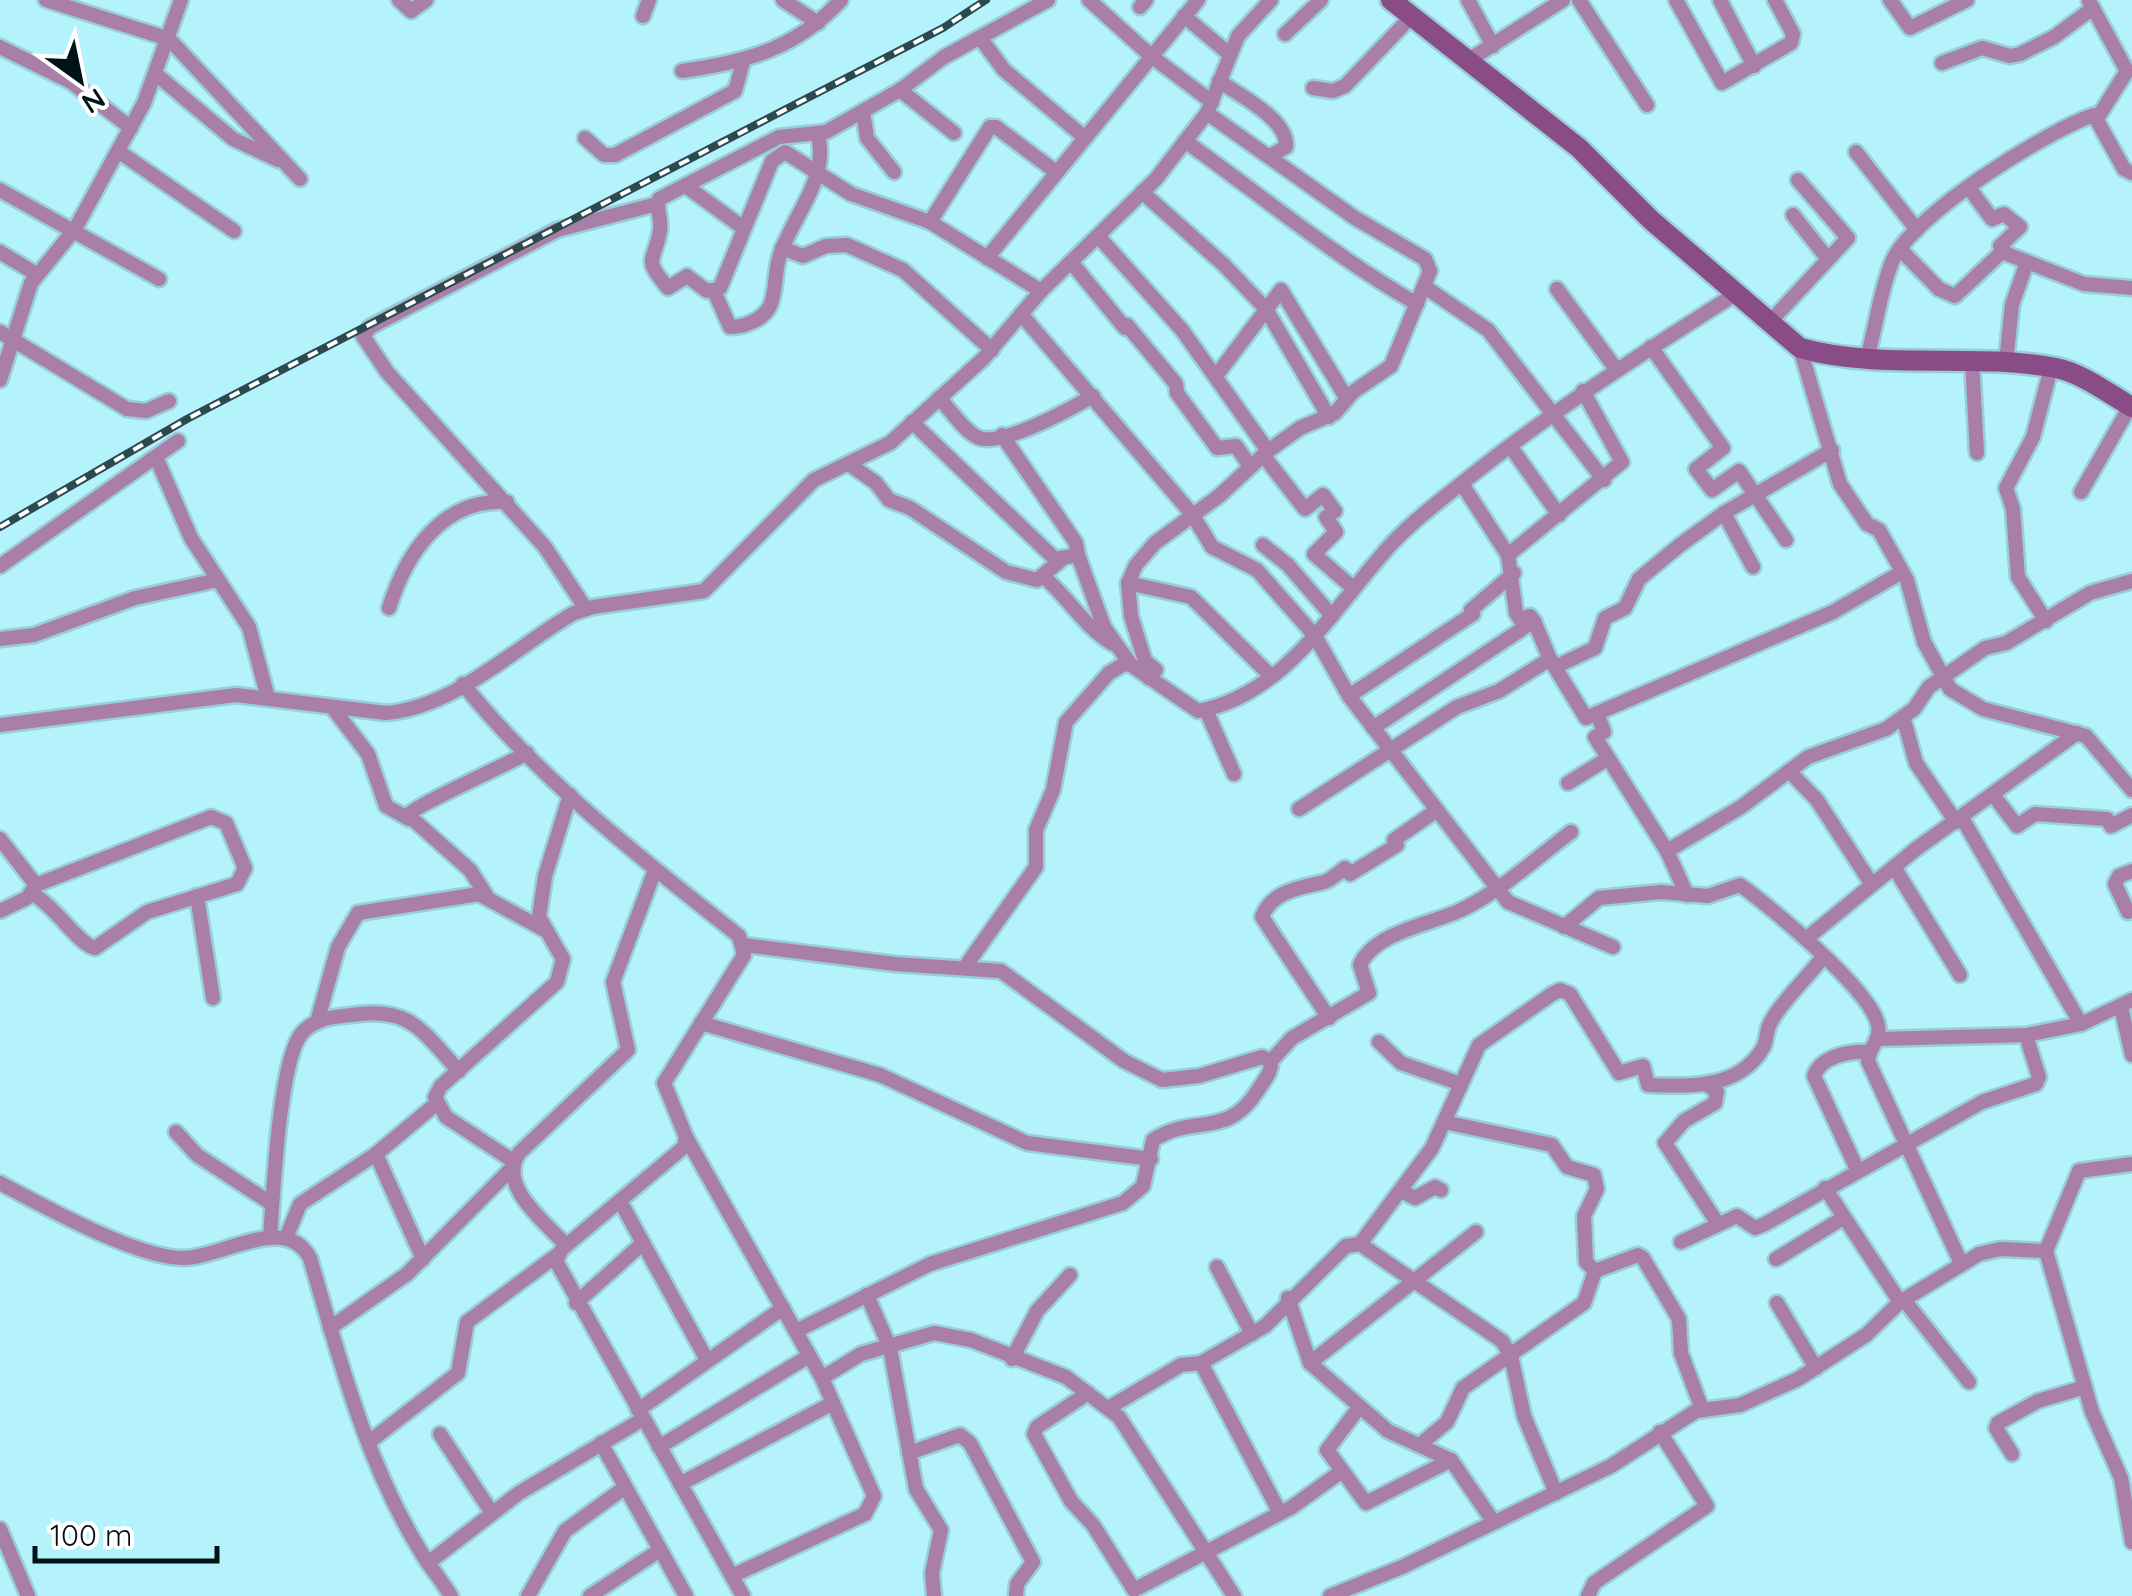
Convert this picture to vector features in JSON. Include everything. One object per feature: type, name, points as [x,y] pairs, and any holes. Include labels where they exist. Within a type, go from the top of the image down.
[{"type":"main road","points":[[1390,0],[1579,148],[1734,295],[1800,348],[1867,358],[2006,362],[2051,368],[2097,386],[2132,406]]},
{"type":"street","points":[[46,0],[169,39],[300,179]]},
{"type":"street","points":[[0,380],[7,335],[36,274],[74,228],[131,128],[157,75],[181,0]]},
{"type":"street","points":[[398,0],[411,11],[426,0]]},
{"type":"street","points":[[643,16],[648,0]]},
{"type":"street","points":[[784,0],[818,23]]},
{"type":"street","points":[[682,70],[742,62],[818,23],[841,0]]},
{"type":"street","points":[[586,609],[553,558],[387,372],[363,333],[557,230],[657,204],[779,137],[818,135],[900,90],[931,65],[1048,0]]},
{"type":"street","points":[[1088,0],[1270,156],[1356,218],[1425,259],[1430,271],[1397,359],[1328,416],[1300,428],[1266,453],[1148,551],[1128,583],[1131,616],[1144,661],[1156,670],[1148,678]]},
{"type":"street","points":[[987,258],[1198,0]]},
{"type":"street","points":[[0,725],[207,696],[407,712],[463,684],[586,609],[704,591],[814,480],[884,448],[992,350],[1041,290],[1142,192],[1185,142],[1209,107],[1228,53],[1271,0]]},
{"type":"street","points":[[1285,34],[1321,0]]},
{"type":"street","points":[[1468,0],[1492,46]]},
{"type":"street","points":[[1470,60],[1563,0]]},
{"type":"street","points":[[1579,0],[1647,104]]},
{"type":"street","points":[[1676,0],[1719,80],[1726,82],[1793,39],[1778,2]]},
{"type":"street","points":[[1720,0],[1754,66]]},
{"type":"street","points":[[1890,0],[1910,28],[1967,0]]},
{"type":"street","points":[[1942,64],[1982,48],[2014,56],[2054,37],[2090,4],[2126,58],[2126,78],[2098,117]]},
{"type":"street","points":[[1184,16],[1228,53]]},
{"type":"street","points":[[1313,88],[1333,91],[1345,86],[1412,16]]},
{"type":"street","points":[[982,39],[1004,70],[1084,137]]},
{"type":"street","points":[[0,47],[71,82],[131,128]]},
{"type":"street","points":[[585,138],[604,155],[615,155],[735,90],[742,62]]},
{"type":"street","points":[[157,75],[233,139],[285,163]]},
{"type":"street","points":[[1218,81],[1266,113],[1285,136],[1286,147],[1270,156]]},
{"type":"street","points":[[900,90],[954,132]]},
{"type":"street","points":[[863,111],[868,138],[894,172]]},
{"type":"street","points":[[1867,358],[1892,260],[1917,230],[1968,188],[2029,148],[2088,117],[2098,117]]},
{"type":"street","points":[[2098,117],[2124,169],[2132,173]]},
{"type":"street","points":[[930,222],[990,128],[996,126],[1056,172]]},
{"type":"street","points":[[657,204],[660,232],[650,256],[651,268],[668,288],[687,276],[714,292],[730,327],[756,320],[770,305],[782,248],[817,175],[822,151],[818,135]]},
{"type":"street","points":[[1185,142],[1313,232],[1355,269],[1417,304]]},
{"type":"street","points":[[118,151],[234,231]]},
{"type":"street","points":[[714,292],[724,283],[742,227],[778,154],[785,152],[851,194],[930,222],[1041,290]]},
{"type":"street","points":[[1856,152],[1917,230]]},
{"type":"street","points":[[1770,323],[1848,234],[1798,180]]},
{"type":"street","points":[[686,186],[742,227]]},
{"type":"street","points":[[1968,188],[1992,220],[2004,214],[2020,227],[2000,246],[2003,251],[2084,284],[2132,288]]},
{"type":"street","points":[[0,190],[159,279]]},
{"type":"street","points":[[1142,192],[1224,265],[1266,310],[1328,416]]},
{"type":"street","points":[[1793,215],[1828,259]]},
{"type":"street","points":[[1098,236],[1182,330],[1305,508],[1324,496],[1335,512],[1326,517],[1336,532],[1314,554],[1354,588]]},
{"type":"street","points":[[782,248],[798,256],[826,246],[847,246],[903,270],[992,350]]},
{"type":"street","points":[[1900,249],[1940,289],[1954,296],[2003,251]]},
{"type":"street","points":[[0,252],[36,274]]},
{"type":"street","points":[[1071,262],[1124,328],[1127,326],[1151,352],[1217,448],[1236,446],[1250,466]]},
{"type":"street","points":[[2006,362],[2014,296],[2026,262]]},
{"type":"street","points":[[1425,287],[1488,330],[1604,480]]},
{"type":"street","points":[[1557,290],[1616,369]]},
{"type":"street","points":[[1216,376],[1277,291],[1285,292],[1348,398]]},
{"type":"street","points":[[1002,435],[1076,544],[1104,627],[1117,647],[1148,678],[1190,707],[1206,710],[1240,698],[1271,676],[1315,636],[1391,544],[1552,412],[1734,295]]},
{"type":"street","points":[[1022,314],[1192,514],[1212,547],[1257,570],[1315,636],[1349,696],[1496,888],[1520,911],[1613,947]]},
{"type":"street","points":[[7,335],[126,410],[146,412],[169,401]]},
{"type":"street","points":[[1651,348],[1722,448],[1696,469],[1712,490],[1739,471],[1786,540]]},
{"type":"street","points":[[1800,348],[1836,474],[1867,524],[1879,530],[1902,572],[1924,642],[1942,678],[1963,700],[1983,709],[2077,733],[2092,742],[2132,790]]},
{"type":"street","points":[[1299,365],[1324,355]]},
{"type":"street","points":[[1972,361],[1976,453]]},
{"type":"street","points":[[2046,621],[2018,578],[2012,508],[2006,488],[2032,437],[2051,368]]},
{"type":"street","points":[[1508,555],[1619,467],[1620,454],[1583,391]]},
{"type":"street","points":[[940,398],[978,438],[1042,424],[1093,396]]},
{"type":"street","points":[[2081,492],[2132,406]]},
{"type":"street","points":[[912,422],[1011,520],[1062,560]]},
{"type":"street","points":[[0,566],[178,442]]},
{"type":"street","points":[[1510,446],[1559,515]]},
{"type":"street","points":[[1299,809],[1457,707],[1499,691],[1552,663],[1595,648],[1606,618],[1625,608],[1638,579],[1724,512],[1832,450]]},
{"type":"street","points":[[156,457],[191,538],[249,627],[268,698]]},
{"type":"street","points":[[848,464],[876,483],[890,500],[910,508],[1006,572],[1031,580],[1043,576],[1062,560],[1078,555]]},
{"type":"street","points":[[1462,484],[1508,555],[1514,573],[1512,604],[1520,619],[1530,616],[1534,620],[1552,663],[1604,732],[1595,737],[1667,852],[1688,896]]},
{"type":"street","points":[[390,608],[406,560],[427,536],[466,506],[482,500],[507,502]]},
{"type":"street","points":[[1724,512],[1753,567]]},
{"type":"street","points":[[1263,546],[1288,565],[1332,616]]},
{"type":"street","points":[[1592,715],[1832,612],[1902,572]]},
{"type":"street","points":[[1349,696],[1472,614],[1471,610],[1514,573]]},
{"type":"street","points":[[1043,576],[1066,596],[1085,625],[1117,647]]},
{"type":"street","points":[[0,639],[34,635],[134,598],[218,580]]},
{"type":"street","points":[[1667,852],[1742,807],[1808,757],[1846,740],[1875,734],[1903,716],[1942,678],[1986,648],[2006,644],[2090,593],[2132,581]]},
{"type":"street","points":[[1128,583],[1191,597],[1271,676]]},
{"type":"street","points":[[1373,728],[1534,620]]},
{"type":"street","points":[[965,967],[1036,867],[1036,830],[1053,790],[1066,722],[1109,672],[1132,665]]},
{"type":"street","points":[[463,684],[570,795],[739,936],[744,945],[744,955],[664,1083],[686,1137],[822,1378],[870,1483],[872,1505],[856,1519],[732,1576]]},
{"type":"street","points":[[332,706],[368,754],[386,806],[470,870],[486,895],[544,930]]},
{"type":"street","points":[[1206,710],[1234,774]]},
{"type":"street","points":[[1903,716],[1916,763],[1959,820],[2081,1024]]},
{"type":"street","points":[[1807,938],[1872,883],[2077,733]]},
{"type":"street","points":[[408,820],[414,806],[467,786],[527,753]]},
{"type":"street","points":[[1568,783],[1607,759]]},
{"type":"street","points":[[1789,772],[1817,800],[1872,883]]},
{"type":"street","points":[[286,1238],[300,1204],[376,1154],[436,1104],[441,1086],[558,982],[562,960],[544,930],[539,904],[570,795]]},
{"type":"street","points":[[1994,796],[2017,826],[2035,814],[2106,819],[2111,826],[2132,815]]},
{"type":"street","points":[[1328,1018],[1262,916],[1266,906],[1294,888],[1325,882],[1345,868],[1350,874],[1366,867],[1397,845],[1394,840],[1437,810]]},
{"type":"street","points":[[0,839],[34,890],[54,906],[85,946],[95,948],[147,912],[234,886],[244,875],[234,838],[218,817],[34,890],[0,911]]},
{"type":"street","points":[[1270,1061],[1292,1038],[1369,993],[1360,965],[1367,954],[1415,924],[1460,911],[1570,832]]},
{"type":"street","points":[[1894,868],[1960,974]]},
{"type":"street","points":[[330,1328],[388,1290],[423,1259],[628,1050],[612,982],[656,870]]},
{"type":"street","points":[[2128,912],[2115,884],[2119,876],[2132,871]]},
{"type":"street","points":[[1564,927],[1599,898],[1661,892],[1708,896],[1740,885],[1807,938],[1868,1005],[1878,1025],[1871,1070],[1961,1262]]},
{"type":"street","points":[[318,1022],[338,947],[358,913],[448,897],[486,895]]},
{"type":"street","points":[[197,896],[213,998]]},
{"type":"street","points":[[744,945],[1012,975],[1061,1016],[1156,1078],[1199,1076],[1262,1057],[1270,1061],[1272,1069],[1251,1102],[1230,1120],[1165,1132],[1153,1140],[1143,1186],[1123,1202],[930,1264],[796,1331]]},
{"type":"street","points":[[1360,1244],[1432,1148],[1487,1034],[1560,990],[1570,994],[1619,1073],[1643,1066],[1648,1085],[1709,1086],[1739,1072],[1757,1056],[1766,1045],[1772,1021],[1823,958]]},
{"type":"street","points":[[1857,1170],[1814,1076],[1820,1065],[1846,1052],[1874,1046],[2026,1035],[2081,1024],[2126,1004],[2132,1055]]},
{"type":"street","points":[[270,1238],[292,1056],[298,1038],[318,1022],[376,1011],[402,1015],[459,1071]]},
{"type":"street","points":[[702,1023],[880,1075],[1026,1143],[1151,1159]]},
{"type":"street","points":[[1681,1242],[1742,1215],[1754,1228],[1982,1102],[2040,1082],[2026,1035]]},
{"type":"street","points":[[1379,1042],[1400,1063],[1461,1084]]},
{"type":"street","points":[[1709,1086],[1718,1092],[1714,1103],[1684,1121],[1665,1144],[1718,1224]]},
{"type":"street","points":[[436,1104],[446,1116],[512,1165],[522,1195],[562,1250]]},
{"type":"street","points":[[1444,1122],[1552,1145],[1567,1167],[1594,1176],[1598,1190],[1584,1216],[1584,1252],[1596,1270]]},
{"type":"street","points":[[176,1132],[193,1152],[272,1204]]},
{"type":"street","points":[[369,1442],[458,1373],[467,1322],[562,1250],[684,1148],[686,1137]]},
{"type":"street","points":[[376,1154],[423,1259]]},
{"type":"street","points":[[2132,1164],[2079,1170],[2046,1251],[2099,1432],[2121,1478],[2132,1542]]},
{"type":"street","points":[[0,1183],[158,1255],[194,1258],[270,1238],[286,1238],[300,1244],[310,1258],[369,1442],[428,1563],[451,1596]]},
{"type":"street","points":[[1400,1191],[1415,1198],[1435,1187],[1441,1190]]},
{"type":"street","points":[[1825,1188],[1902,1301],[1969,1382]]},
{"type":"street","points":[[620,1201],[707,1360]]},
{"type":"street","points":[[1776,1259],[1843,1218]]},
{"type":"street","points":[[1310,1362],[1476,1232]]},
{"type":"street","points":[[576,1303],[643,1243]]},
{"type":"street","points":[[1110,1407],[1181,1364],[1201,1363],[1252,1334],[1346,1246],[1360,1244],[1488,1328],[1511,1356],[1524,1416],[1556,1493]]},
{"type":"street","points":[[1330,1596],[1402,1567],[1611,1466],[1702,1409],[1740,1405],[1816,1368],[1866,1335],[1902,1301],[1961,1262],[2000,1249],[2046,1251]]},
{"type":"street","points":[[562,1250],[556,1267],[743,1596]]},
{"type":"street","points":[[1596,1270],[1638,1256],[1643,1258],[1679,1319],[1681,1353],[1702,1409]]},
{"type":"street","points":[[1217,1268],[1252,1334]]},
{"type":"street","points":[[1422,1443],[1447,1422],[1463,1388],[1584,1302],[1596,1270]]},
{"type":"street","points":[[1012,1359],[1037,1311],[1070,1275]]},
{"type":"street","points":[[867,1295],[890,1348],[919,1497],[942,1530],[932,1573],[934,1596]]},
{"type":"street","points":[[1288,1298],[1310,1362],[1358,1409],[1388,1431],[1422,1443],[1450,1460],[1493,1521]]},
{"type":"street","points":[[1777,1303],[1816,1368]]},
{"type":"street","points":[[428,1563],[492,1513],[600,1443],[782,1308]]},
{"type":"street","points":[[822,1378],[861,1354],[934,1333],[971,1340],[1066,1377],[1110,1407],[1234,1596]]},
{"type":"street","points":[[659,1447],[809,1356]]},
{"type":"street","points":[[1201,1363],[1279,1511]]},
{"type":"street","points":[[2012,1454],[1996,1428],[1998,1423],[2038,1401],[2085,1388]]},
{"type":"street","points":[[1088,1394],[1036,1427],[1034,1434],[1070,1501],[1092,1525],[1127,1585],[1138,1590],[1305,1499],[1342,1470]]},
{"type":"street","points":[[680,1484],[833,1404]]},
{"type":"street","points":[[1358,1409],[1328,1443],[1329,1455],[1366,1504],[1450,1460]]},
{"type":"street","points":[[1588,1596],[1594,1583],[1706,1506],[1660,1432]]},
{"type":"street","points":[[440,1434],[492,1513]]},
{"type":"street","points":[[909,1452],[960,1435],[970,1443],[1033,1562],[1017,1584],[1016,1596]]},
{"type":"street","points":[[600,1443],[686,1596]]},
{"type":"street","points":[[528,1596],[564,1531],[624,1488]]},
{"type":"street","points":[[0,1529],[6,1562],[28,1596]]},
{"type":"street","points":[[590,1596],[660,1550]]},
{"type":"railway","points":[[0,527],[187,419],[943,28],[986,0]]}]
